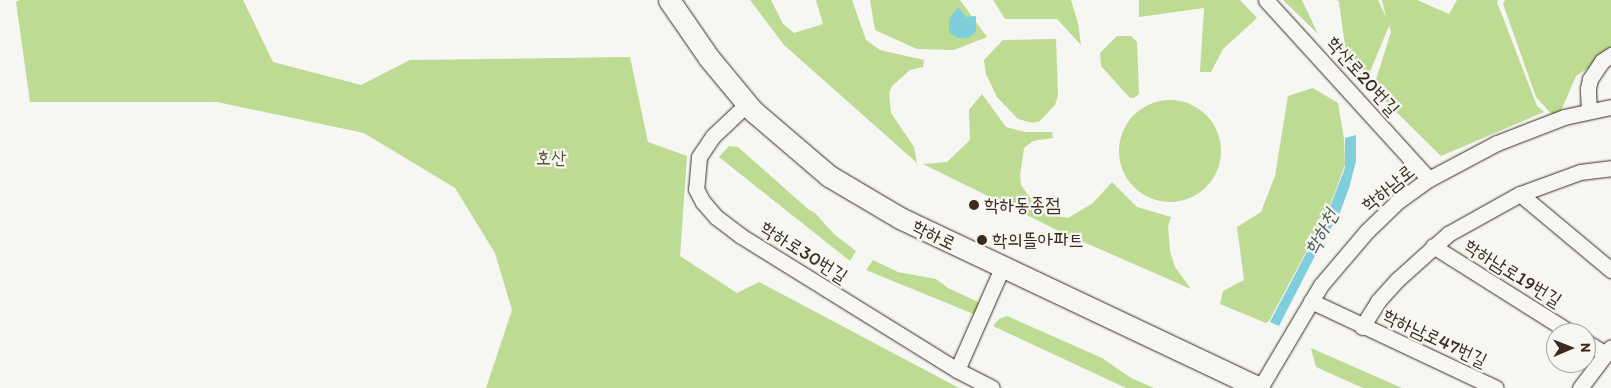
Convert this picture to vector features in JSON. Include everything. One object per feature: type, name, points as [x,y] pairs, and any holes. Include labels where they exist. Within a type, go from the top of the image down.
[{"type":"street","name":"학하로","points":[[669,0],[709,58],[746,104],[830,176],[900,218],[1002,268],[1260,388]]},
{"type":"street","name":"학산로20번길","points":[[1266,0],[1429,179]]},
{"type":"street","points":[[1589,111],[1590,79],[1602,61],[1611,55]]},
{"type":"street","name":"학하로30번길","points":[[746,104],[713,136],[699,157],[696,189],[703,202],[716,217],[741,236],[957,370],[992,388]]},
{"type":"street","name":"학하남로","points":[[1260,388],[1311,301],[1341,260],[1397,202],[1429,179],[1497,143],[1564,117],[1611,107]]},
{"type":"street","name":"학하남로47번길","points":[[1496,388],[1362,327],[1378,301],[1433,246],[1474,218],[1520,194],[1580,172],[1611,168]]},
{"type":"street","points":[[1520,194],[1611,270]]},
{"type":"street","name":"학하남로19번길","points":[[1433,246],[1555,323]]},
{"type":"street","points":[[957,370],[1002,268]]},
{"type":"street","points":[[1311,301],[1362,327]]},
{"type":"street","points":[[1580,388],[1608,351],[1596,346]]},
{"type":"green space","name":"호산","points":[[20,0],[243,0],[273,62],[361,85],[410,60],[630,57],[648,142],[687,156],[680,256],[737,293],[759,282],[959,388],[486,388],[512,310],[495,253],[455,188],[364,133],[217,102],[30,102],[16,2]]},
{"type":"green space","points":[[750,0],[771,0],[783,24],[794,33],[823,24],[816,0],[852,0],[866,40],[880,50],[924,60],[923,67],[910,70],[892,86],[889,93],[891,113],[914,147],[917,163],[784,45]]},
{"type":"green space","points":[[870,0],[960,0],[987,37],[954,50],[917,49],[875,30]]},
{"type":"green space","points":[[993,0],[1071,0],[1078,23],[1081,45],[1057,19],[1005,19]]},
{"type":"green space","points":[[1139,0],[1240,0],[1257,18],[1223,49],[1211,72],[1200,72],[1204,8],[1139,17]]},
{"type":"green space","points":[[1283,0],[1302,0],[1318,34]]},
{"type":"green space","points":[[1337,0],[1378,0],[1386,17],[1382,0],[1417,0],[1449,14],[1457,0],[1498,0],[1497,2],[1537,106],[1544,112],[1441,156],[1373,89],[1391,32],[1389,26],[1366,81],[1347,60],[1339,2]]},
{"type":"green space","points":[[1505,0],[1611,0],[1611,53],[1576,76],[1557,120],[1536,97],[1503,4]]},
{"type":"green space","points":[[1117,36],[1131,36],[1137,42],[1139,94],[1134,98],[1130,98],[1101,66],[1100,53]]},
{"type":"green space","points":[[1056,39],[1058,95],[1055,105],[1040,121],[1033,123],[1018,119],[997,97],[986,74],[984,60],[1003,40]]},
{"type":"green space","points":[[1313,88],[1338,103],[1344,139],[1345,165],[1328,211],[1269,321],[1266,323],[1220,304],[1223,291],[1244,280],[1237,227],[1261,212],[1275,176],[1288,96]]},
{"type":"green space","points":[[982,94],[1006,127],[1025,132],[1052,132],[1053,138],[1033,141],[1024,148],[1020,175],[1021,185],[1040,212],[1068,218],[1093,203],[1112,182],[1137,207],[1171,217],[1168,226],[1170,251],[1175,267],[1191,289],[1063,233],[923,164],[947,162],[970,140],[969,110]]},
{"type":"green space","points":[[1170,100],[1189,104],[1206,115],[1217,132],[1221,151],[1217,170],[1206,187],[1189,198],[1170,202],[1151,198],[1134,187],[1123,170],[1119,151],[1123,132],[1134,115],[1151,104]]},
{"type":"green space","points":[[729,146],[738,147],[808,209],[815,213],[834,234],[856,251],[850,261],[719,157]]},
{"type":"green space","points":[[873,260],[898,272],[936,279],[948,288],[978,302],[979,307],[976,315],[866,270]]},
{"type":"green space","points":[[1007,316],[1102,358],[1131,378],[1154,388],[1126,388],[993,326],[999,319]]},
{"type":"green space","points":[[1311,348],[1402,388],[1363,388],[1316,367]]},
{"type":"water","points":[[958,7],[966,17],[976,16],[976,32],[968,38],[959,38],[949,33],[949,19]]},
{"type":"water","name":"학하천","points":[[1356,135],[1356,161],[1339,215],[1320,246],[1279,326],[1270,322],[1328,212],[1345,168],[1345,138]]},
{"type":"place","name":"학하동종점","points":[[974,205]]},
{"type":"place","name":"학의뜰아파트","points":[[982,240]]}]
